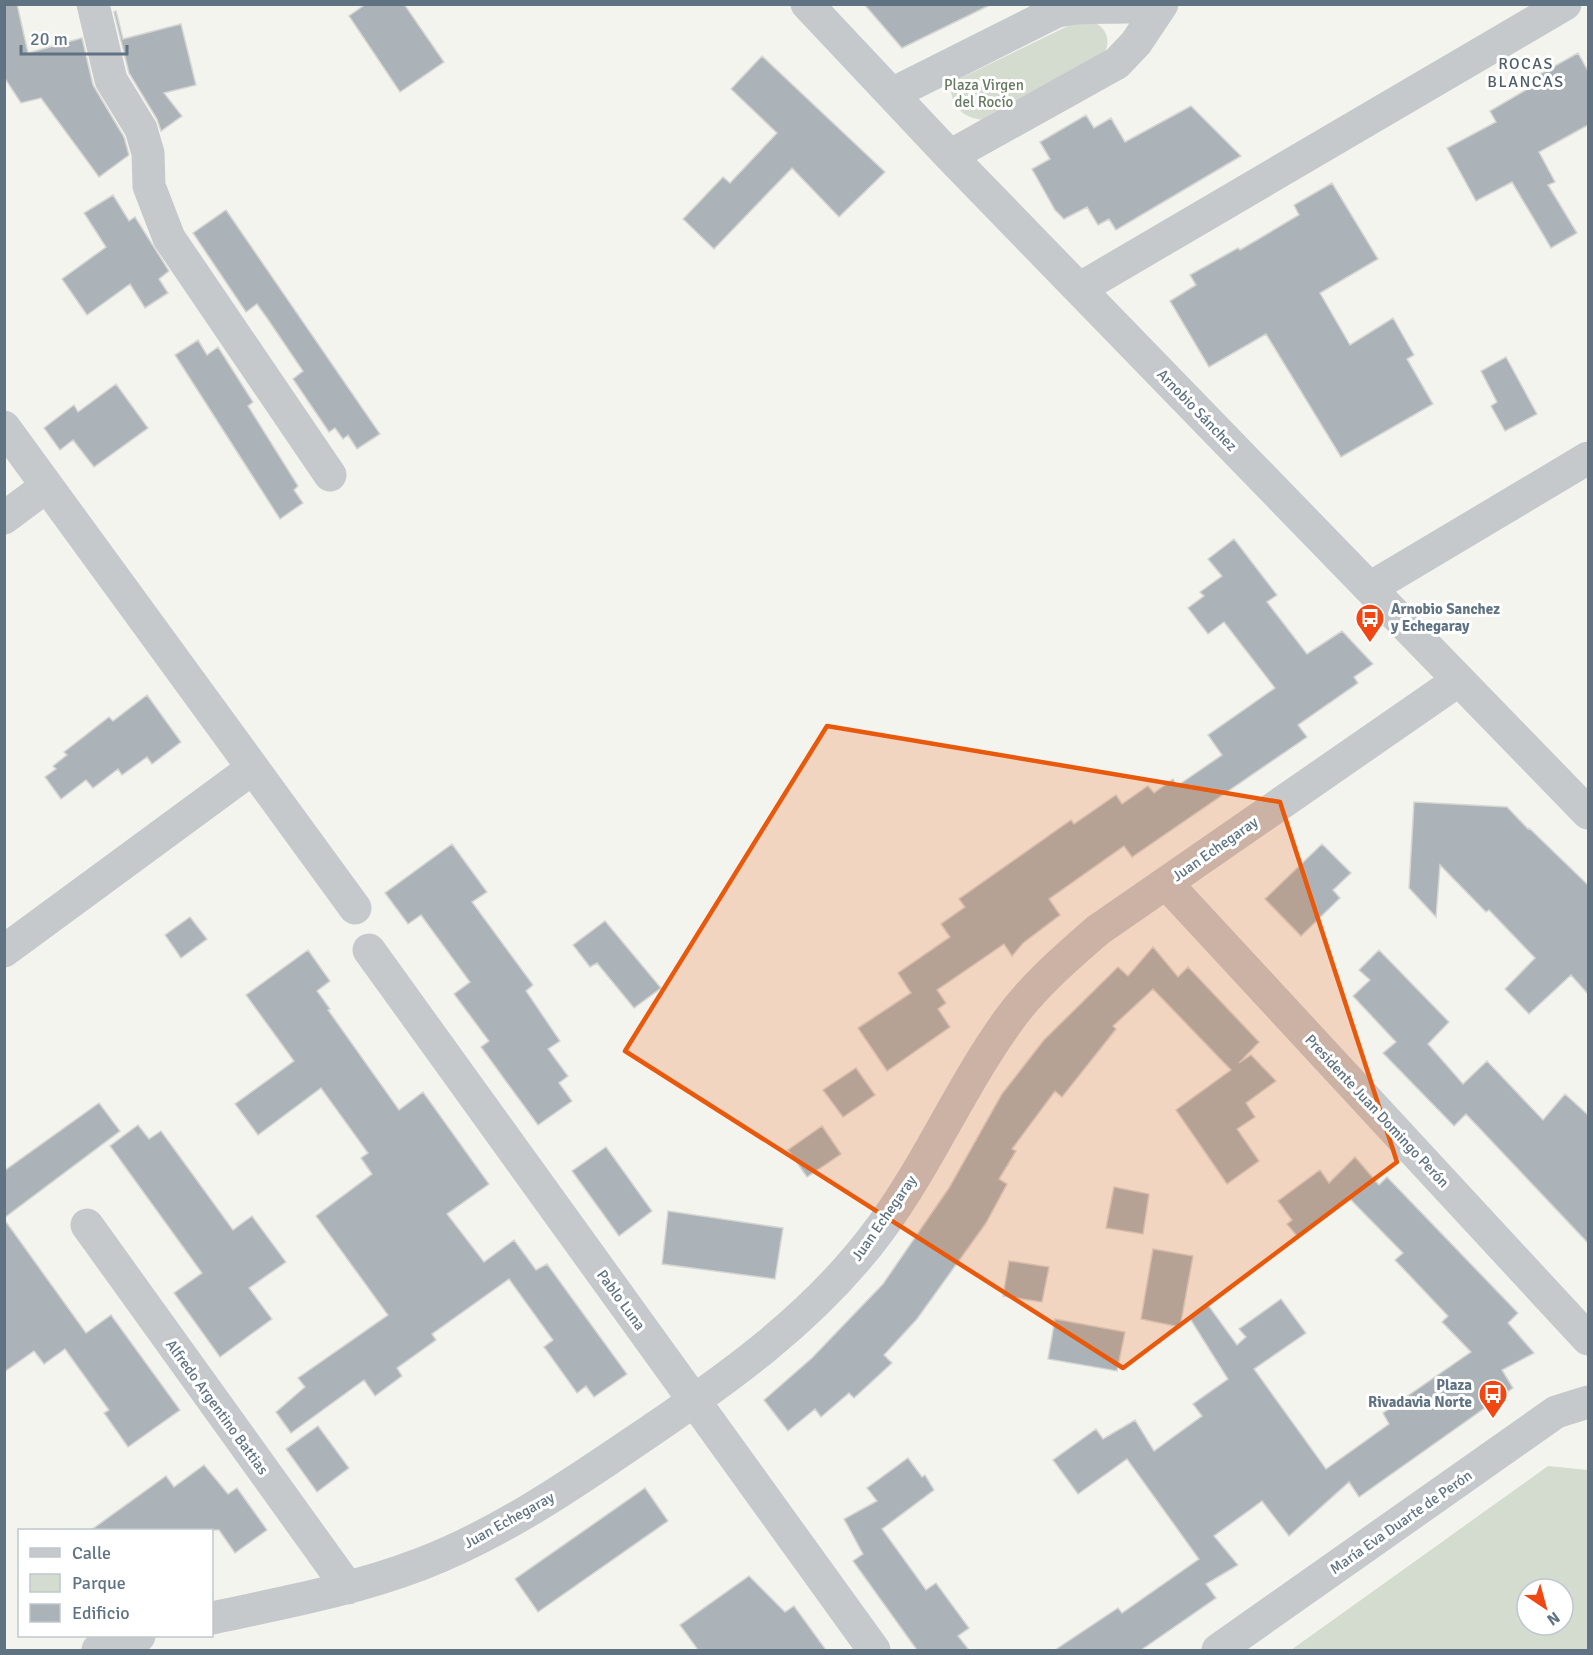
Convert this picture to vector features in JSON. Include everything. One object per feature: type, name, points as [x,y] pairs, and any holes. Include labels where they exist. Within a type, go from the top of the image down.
[{"type":"street","points":[[93,4],[111,80],[141,129],[148,153],[149,186],[169,238],[330,475]]},
{"type":"street","name":"Arnobio Sánchez","points":[[807,4],[950,156],[1588,813]]},
{"type":"street","points":[[892,94],[1054,12],[1072,8],[1141,8],[1157,4]]},
{"type":"street","points":[[950,156],[1117,63],[1129,52],[1162,4]]},
{"type":"street","points":[[1079,289],[1565,4]]},
{"type":"street","points":[[1104,8],[1117,16],[1128,32],[1131,42],[1129,52]]},
{"type":"street","points":[[4,428],[355,908]]},
{"type":"street","points":[[1370,588],[1588,458]]},
{"type":"street","points":[[4,518],[47,486]]},
{"type":"street","name":"Juan Echegaray","points":[[213,1618],[348,1588],[420,1564],[495,1531],[580,1479],[694,1401],[764,1349],[826,1294],[883,1226],[1007,1022],[1028,995],[1098,930],[1459,680]]},
{"type":"street","points":[[4,951],[253,768]]},
{"type":"street","name":"Presidente Juan Domingo Perón","points":[[1166,883],[1588,1339]]},
{"type":"street","name":"Pablo Luna","points":[[369,950],[874,1650]]},
{"type":"street","name":"Alfredo Argentino Battias","points":[[87,1225],[348,1588]]},
{"type":"street","name":"María Eva Duarte de Perón","points":[[1218,1650],[1556,1413],[1588,1402]]},
{"type":"street","points":[[98,1650],[134,1637]]},
{"type":"highlighted area","points":[[827,726],[1280,802],[1397,1162],[1123,1368],[625,1051]]},
{"type":"green space","name":"Plaza Virgen del Rocío","points":[[1093,22],[1102,28],[1107,36],[1104,53],[985,120],[973,118],[958,109],[951,92],[959,79],[1074,23]]},
{"type":"green space","points":[[1548,1466],[1588,1470],[1588,1650],[1291,1650]]},
{"type":"building","points":[[4,4],[17,4],[28,53],[82,38],[93,85],[124,137],[129,155],[99,177],[41,98],[21,103],[4,77]]},
{"type":"building","points":[[366,4],[404,4],[444,62],[400,92],[349,16]]},
{"type":"building","points":[[864,4],[992,4],[902,48]]},
{"type":"building","points":[[116,11],[123,39],[181,24],[196,85],[164,93],[182,116],[161,131],[157,119],[129,73],[114,12]]},
{"type":"building","points":[[1578,53],[1588,71],[1588,125],[1539,152],[1555,182],[1548,185],[1577,233],[1551,248],[1512,182],[1476,201],[1447,148],[1496,122],[1490,111],[1536,84],[1533,78]]},
{"type":"building","points":[[762,56],[885,172],[839,217],[792,168],[714,249],[683,219],[723,177],[730,183],[777,133],[731,89]]},
{"type":"building","points":[[1191,106],[1241,156],[1116,230],[1109,219],[1098,225],[1087,207],[1064,219],[1055,210],[1032,169],[1050,159],[1040,142],[1086,115],[1094,128],[1111,118],[1125,142]]},
{"type":"building","points":[[1332,183],[1378,259],[1320,293],[1350,345],[1393,318],[1414,355],[1407,359],[1433,404],[1341,457],[1266,334],[1209,367],[1170,301],[1196,285],[1190,275],[1238,248],[1240,250],[1299,215],[1294,205]]},
{"type":"building","points":[[113,195],[129,221],[135,217],[169,271],[159,279],[168,293],[145,308],[130,284],[87,315],[62,279],[106,247],[84,213]]},
{"type":"building","points":[[226,210],[380,434],[357,449],[348,435],[343,439],[335,428],[329,432],[293,379],[303,371],[267,318],[257,304],[246,312],[193,233]]},
{"type":"building","points":[[198,340],[207,355],[218,347],[253,402],[248,406],[298,486],[294,490],[303,503],[280,519],[175,355]]},
{"type":"building","points":[[1506,357],[1537,414],[1505,431],[1491,406],[1497,402],[1481,371]]},
{"type":"building","points":[[116,384],[148,428],[94,467],[73,440],[60,450],[44,428],[74,405],[78,412]]},
{"type":"building","points":[[1234,539],[1277,595],[1267,602],[1307,654],[1342,631],[1373,664],[1354,677],[1358,683],[1298,725],[1307,737],[1132,857],[1124,846],[1049,899],[1060,915],[1023,943],[1012,956],[1004,944],[937,990],[946,1003],[938,1009],[950,1027],[887,1071],[858,1028],[911,993],[898,973],[950,937],[941,924],[965,907],[959,899],[1071,820],[1074,824],[1116,795],[1122,804],[1148,786],[1154,793],[1173,779],[1177,786],[1222,755],[1208,735],[1275,688],[1224,622],[1208,634],[1188,608],[1204,596],[1200,592],[1222,576],[1208,559]]},
{"type":"building","points":[[147,695],[181,742],[152,764],[147,757],[122,775],[118,769],[93,788],[86,780],[61,799],[45,777],[56,769],[53,766],[67,755],[64,752],[109,717],[113,721]]},
{"type":"building","points":[[1414,802],[1507,807],[1588,885],[1588,994],[1571,975],[1529,1014],[1505,989],[1535,958],[1489,910],[1486,912],[1440,865],[1436,917],[1409,888]]},
{"type":"building","points":[[452,844],[487,892],[472,902],[533,985],[526,991],[560,1041],[548,1049],[568,1076],[559,1083],[572,1101],[538,1125],[481,1047],[489,1041],[454,994],[470,982],[421,915],[408,924],[385,893]]},
{"type":"building","points":[[1322,844],[1351,873],[1333,890],[1340,898],[1301,936],[1265,899]]},
{"type":"building","points":[[190,917],[207,939],[181,958],[165,935]]},
{"type":"building","points":[[605,921],[661,988],[634,1008],[597,963],[590,967],[573,945]]},
{"type":"building","points":[[1153,947],[1178,977],[1188,967],[1259,1042],[1239,1063],[1251,1055],[1276,1081],[1246,1103],[1255,1117],[1237,1129],[1259,1161],[1227,1184],[1176,1110],[1231,1070],[1153,989],[1113,1026],[1116,1029],[1062,1097],[1055,1091],[1012,1149],[1016,1151],[999,1179],[1007,1184],[986,1223],[917,1319],[884,1355],[892,1363],[854,1398],[849,1393],[821,1417],[815,1409],[788,1431],[764,1400],[812,1358],[883,1284],[949,1188],[1002,1094],[1044,1040],[1118,967],[1128,976]]},
{"type":"building","points":[[308,950],[330,981],[317,991],[399,1110],[423,1092],[489,1184],[447,1214],[484,1262],[514,1240],[536,1270],[547,1264],[627,1374],[594,1397],[586,1386],[577,1393],[544,1347],[553,1340],[509,1279],[432,1334],[436,1340],[397,1368],[402,1376],[375,1396],[364,1380],[291,1433],[276,1412],[305,1387],[298,1378],[388,1315],[316,1216],[372,1174],[361,1158],[368,1153],[321,1088],[258,1135],[235,1104],[294,1061],[246,995]]},
{"type":"building","points":[[1379,950],[1449,1022],[1428,1044],[1463,1084],[1487,1061],[1543,1120],[1565,1094],[1588,1115],[1588,1243],[1466,1114],[1454,1126],[1383,1053],[1396,1042],[1353,996],[1370,980],[1359,970]]},
{"type":"building","points":[[856,1068],[875,1095],[843,1117],[823,1090]]},
{"type":"building","points":[[99,1103],[120,1131],[4,1218],[4,1171]]},
{"type":"building","points":[[138,1125],[149,1139],[161,1131],[233,1230],[252,1216],[286,1262],[249,1288],[272,1319],[220,1357],[174,1293],[202,1273],[110,1146]]},
{"type":"building","points":[[822,1126],[841,1154],[807,1177],[788,1150]]},
{"type":"building","points":[[606,1147],[652,1211],[619,1236],[572,1171]]},
{"type":"building","points":[[1355,1157],[1379,1185],[1387,1177],[1518,1313],[1508,1323],[1534,1353],[1502,1370],[1513,1388],[1359,1497],[1349,1482],[1289,1536],[1262,1501],[1214,1536],[1238,1565],[1206,1584],[1216,1598],[1141,1650],[1055,1650],[1118,1608],[1122,1613],[1199,1559],[1127,1459],[1078,1494],[1053,1460],[1096,1429],[1103,1439],[1135,1420],[1154,1451],[1202,1416],[1193,1404],[1228,1379],[1189,1317],[1208,1305],[1237,1345],[1246,1337],[1239,1329],[1281,1299],[1306,1333],[1254,1369],[1326,1469],[1389,1424],[1383,1413],[1471,1352],[1442,1322],[1448,1316],[1395,1260],[1403,1253],[1350,1199],[1297,1236],[1287,1224],[1292,1220],[1278,1201],[1320,1170],[1329,1183]]},
{"type":"building","points":[[1114,1187],[1149,1194],[1143,1234],[1106,1228]]},
{"type":"building","points":[[668,1211],[783,1228],[775,1279],[662,1264]]},
{"type":"building","points":[[4,1219],[86,1333],[111,1315],[180,1410],[128,1447],[104,1413],[109,1410],[65,1349],[44,1364],[34,1351],[4,1372]]},
{"type":"building","points":[[1153,1249],[1193,1256],[1180,1327],[1141,1319]]},
{"type":"building","points":[[1009,1261],[1049,1267],[1042,1302],[1003,1296]]},
{"type":"building","points":[[1055,1319],[1125,1332],[1117,1371],[1048,1359]]},
{"type":"building","points":[[318,1426],[349,1468],[317,1492],[286,1449]]},
{"type":"building","points":[[908,1458],[922,1477],[925,1475],[934,1490],[882,1529],[926,1590],[936,1583],[969,1628],[958,1636],[969,1650],[917,1650],[853,1561],[863,1554],[844,1519],[877,1501],[867,1488]]},
{"type":"building","points":[[204,1465],[228,1494],[237,1488],[267,1530],[235,1553],[219,1530],[92,1529],[166,1476],[174,1487]]},
{"type":"building","points":[[645,1488],[668,1521],[538,1612],[515,1579]]},
{"type":"building","points":[[749,1576],[785,1612],[794,1606],[826,1650],[698,1650],[680,1625]]},
{"type":"place","name":"Arnobio Sanchez y Echegaray","points":[[1370,644]]},
{"type":"place","name":"Plaza Rivadavia Norte","points":[[1493,1420]]},
{"type":"district","name":"ROCAS BLANCAS","points":[[1526,73]]}]
